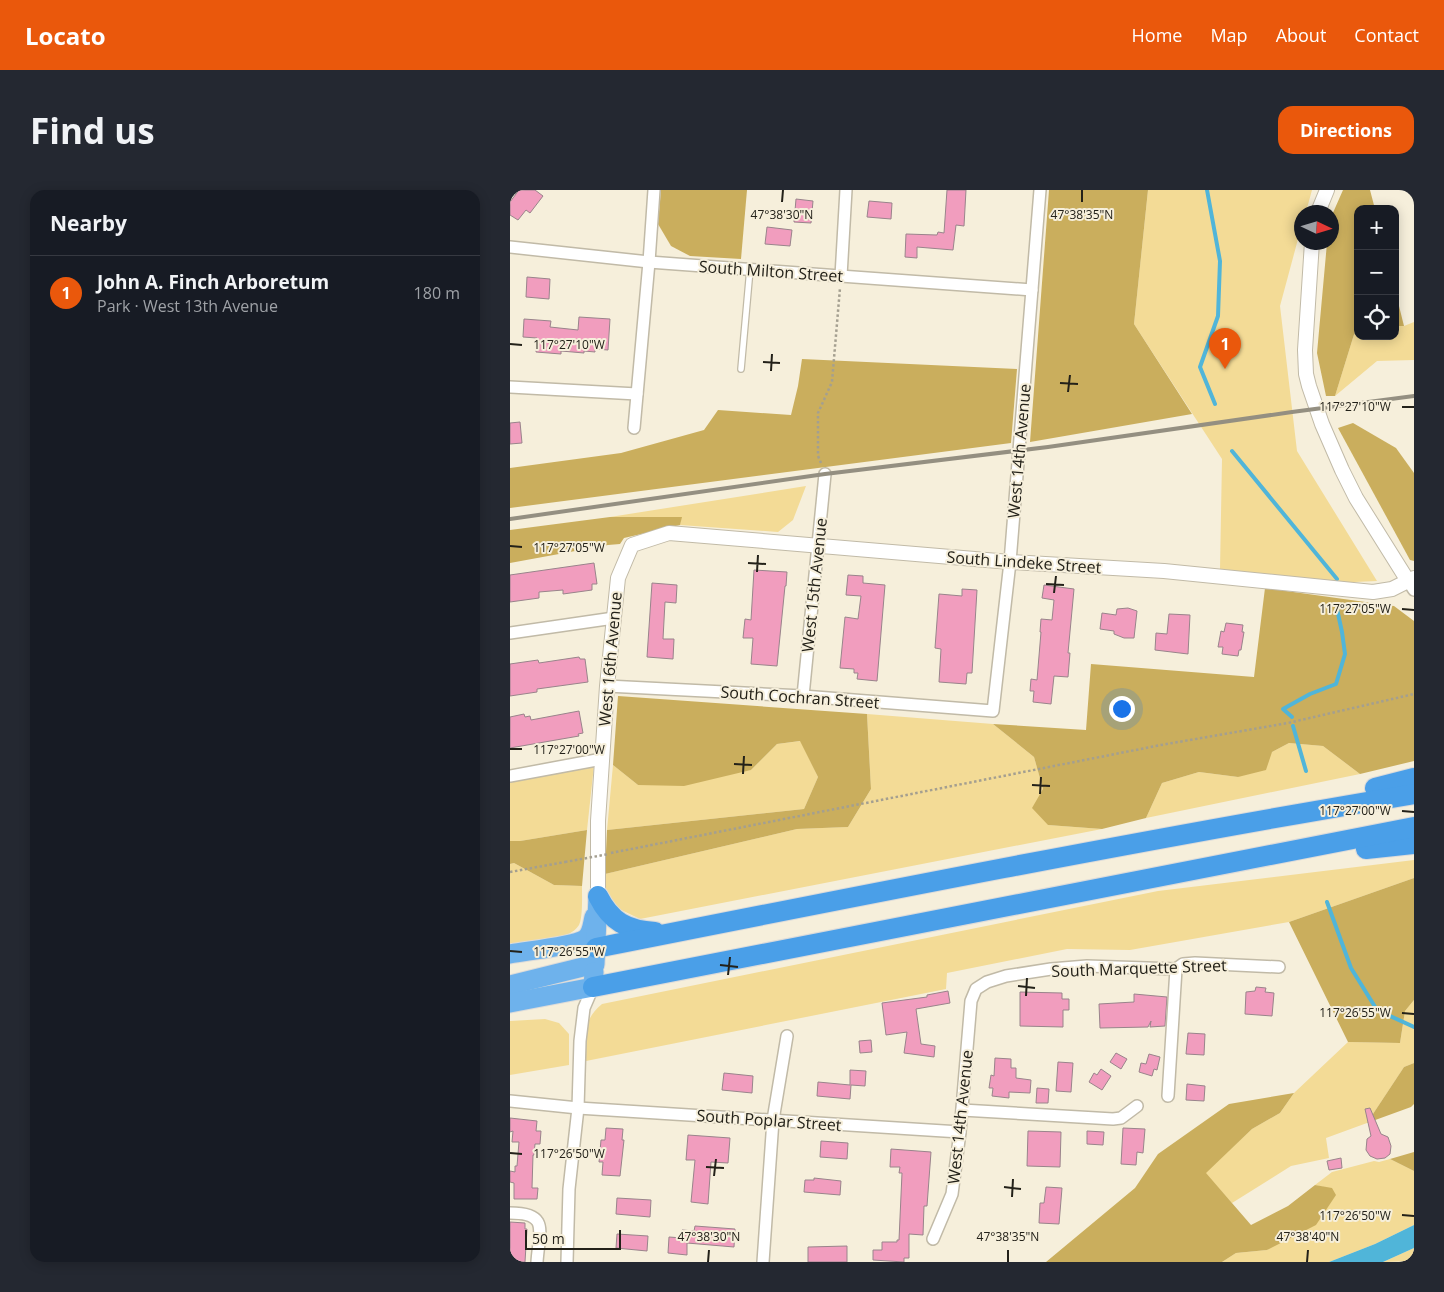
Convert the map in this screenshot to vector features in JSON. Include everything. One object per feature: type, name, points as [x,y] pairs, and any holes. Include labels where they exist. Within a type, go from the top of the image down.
[{"type":"highway","points":[[1228,825],[1414,778]]},
{"type":"highway","points":[[510,985],[672,933],[966,874],[1228,825],[1414,794]]},
{"type":"highway","points":[[510,1003],[1414,827]]},
{"type":"highway","points":[[1249,860],[1414,844]]},
{"type":"highway","points":[[598,896],[612,919],[630,928],[672,933]]},
{"type":"highway","points":[[510,954],[574,942],[585,938],[591,932],[598,896]]},
{"type":"highway","points":[[593,987],[598,896]]},
{"type":"highway","points":[[510,966],[596,956]]},
{"type":"street","points":[[634,428],[654,190]]},
{"type":"street","points":[[841,276],[846,190]]},
{"type":"street","name":"West 14th Avenue","points":[[992,711],[1010,562],[1040,190]]},
{"type":"street","points":[[1321,205],[1327,190]]},
{"type":"street","name":"South Milton Street","points":[[510,247],[649,262],[1032,290]]},
{"type":"street","points":[[1311,250],[1305,350],[1306,374],[1309,386],[1322,424],[1356,498],[1412,583]]},
{"type":"street","points":[[510,388],[637,394]]},
{"type":"street","name":"West 15th Avenue","points":[[803,696],[825,474]]},
{"type":"street","name":"South Lindeke Street","points":[[632,545],[669,533],[1010,562],[1182,572],[1374,592],[1412,583]]},
{"type":"street","name":"West 16th Avenue","points":[[598,896],[598,821],[607,686],[618,578],[632,545]]},
{"type":"street","points":[[510,633],[614,618]]},
{"type":"street","name":"South Cochran Street","points":[[607,686],[803,696],[992,711]]},
{"type":"street","points":[[510,776],[602,759]]},
{"type":"street","name":"South Marquette Street","points":[[973,992],[995,979],[1059,968],[1087,966],[1176,969],[1183,964],[1195,963],[1279,967]]},
{"type":"street","points":[[1168,1096],[1176,969]]},
{"type":"street","points":[[567,1262],[569,1189],[578,1108],[582,1024],[584,1008],[593,987]]},
{"type":"street","name":"West 14th Avenue","points":[[932,1239],[952,1194],[960,1132],[973,992]]},
{"type":"street","points":[[763,1262],[773,1120],[787,1036]]},
{"type":"street","name":"South Poplar Street","points":[[510,1101],[578,1108],[960,1132]]},
{"type":"street","points":[[962,1110],[1113,1119],[1121,1118],[1137,1106]]},
{"type":"street","points":[[510,1213],[525,1213],[536,1218],[539,1225],[537,1262]]},
{"type":"lane","points":[[741,369],[750,269]]},
{"type":"path","points":[[825,474],[818,456],[818,413],[832,382],[841,276]]},
{"type":"path","points":[[510,872],[610,854],[1160,745],[1288,723],[1414,694]]},
{"type":"shaded area","points":[[661,190],[747,190],[741,259],[690,256],[671,246],[658,224]]},
{"type":"shaded area","points":[[1049,190],[1148,190],[1134,324],[1192,414],[1030,442]]},
{"type":"shaded area","points":[[1148,190],[1312,190],[1308,205],[1294,205],[1295,250],[1280,306],[1297,451],[1377,581],[1309,584],[1220,570],[1222,459],[1134,324]]},
{"type":"shaded area","points":[[1343,190],[1370,190],[1374,205],[1354,205],[1354,334],[1335,396],[1326,396],[1317,353],[1326,250],[1339,250],[1339,205],[1336,205]]},
{"type":"shaded area","points":[[1399,306],[1404,326],[1399,326]]},
{"type":"shaded area","points":[[1414,322],[1414,360],[1377,361],[1335,396],[1354,334],[1354,340],[1399,340],[1399,326]]},
{"type":"shaded area","points":[[802,359],[1017,369],[1011,443],[510,508],[510,468],[621,453],[704,430],[718,410],[791,415]]},
{"type":"shaded area","points":[[1353,423],[1396,448],[1414,473],[1414,561],[1410,560],[1338,428]]},
{"type":"shaded area","points":[[806,486],[793,520],[778,532],[680,525],[681,517],[610,517]]},
{"type":"shaded area","points":[[610,517],[682,517],[680,525],[624,538],[620,544],[510,563],[510,530]]},
{"type":"shaded area","points":[[1265,588],[1394,606],[1414,621],[1414,761],[1360,774],[1323,746],[1289,743],[1272,752],[1266,770],[1238,777],[1199,772],[1162,783],[1146,818],[1102,829],[1048,825],[1032,808],[1043,789],[1034,757],[993,724],[1086,730],[1091,664],[1254,677]]},
{"type":"shaded area","points":[[618,696],[867,714],[871,789],[848,827],[797,829],[605,874],[607,830],[804,809],[818,777],[800,741],[777,744],[751,770],[684,786],[638,785],[613,765]]},
{"type":"shaded area","points":[[867,714],[993,724],[1034,757],[1043,789],[1048,825],[1102,829],[640,919],[613,906],[605,889],[605,874],[797,829],[848,827],[871,789]]},
{"type":"shaded area","points":[[801,741],[818,777],[804,809],[607,830],[613,765],[638,785],[751,770],[777,744]]},
{"type":"shaded area","points":[[1289,743],[1323,746],[1360,774],[1146,818],[1162,783],[1199,772],[1238,777],[1272,752]]},
{"type":"shaded area","points":[[594,765],[587,830],[510,841],[510,781]]},
{"type":"shaded area","points":[[587,830],[582,886],[554,885],[514,863],[510,864],[510,841]]},
{"type":"shaded area","points":[[1414,860],[1414,878],[1289,922],[1130,950],[1067,949],[947,973],[946,989],[586,1061],[586,1030],[591,1017],[602,1004],[1158,891]]},
{"type":"shaded area","points":[[514,863],[554,885],[582,886],[581,917],[579,925],[574,930],[567,935],[548,941],[510,947],[510,864]]},
{"type":"shaded area","points":[[1414,878],[1414,1000],[1405,1011],[1400,1043],[1348,1042],[1289,922]]},
{"type":"shaded area","points":[[1414,1000],[1414,1063],[1404,1067],[1367,1123],[1326,1138],[1329,1158],[1291,1166],[1232,1203],[1205,1173],[1252,1129],[1280,1113],[1294,1093],[1348,1042],[1400,1043],[1405,1011]]},
{"type":"shaded area","points":[[545,1019],[559,1023],[569,1034],[569,1065],[510,1075],[510,1021]]},
{"type":"shaded area","points":[[1414,1063],[1414,1104],[1411,1107],[1367,1123],[1404,1067]]},
{"type":"shaded area","points":[[1294,1093],[1280,1113],[1252,1129],[1206,1173],[1251,1225],[1288,1206],[1315,1185],[1332,1188],[1336,1195],[1316,1225],[1267,1250],[1236,1253],[1222,1262],[1046,1262],[1135,1188],[1158,1154],[1229,1104]]},
{"type":"shaded area","points":[[1414,1152],[1414,1171],[1390,1159]]},
{"type":"shaded area","points":[[1390,1159],[1414,1171],[1414,1225],[1375,1244],[1329,1262],[1222,1262],[1236,1253],[1267,1250],[1332,1189],[1315,1185],[1332,1172],[1374,1161],[1379,1162]]},
{"type":"shaded area","points":[[1414,1248],[1414,1261],[1383,1262]]},
{"type":"water","points":[[1414,1225],[1414,1248],[1383,1262],[1329,1262],[1375,1244]]},
{"type":"building","points":[[519,190],[535,190],[543,196],[530,213],[526,210],[518,220],[510,215],[510,202]]},
{"type":"building","points":[[947,190],[966,190],[964,226],[956,225],[953,250],[917,247],[917,258],[905,257],[906,234],[937,235],[938,232],[944,233]]},
{"type":"building","points":[[796,199],[813,201],[811,223],[794,222]]},
{"type":"building","points":[[869,201],[892,203],[891,219],[867,217]]},
{"type":"building","points":[[767,227],[792,230],[790,246],[765,244]]},
{"type":"building","points":[[527,277],[550,279],[549,299],[526,297]]},
{"type":"building","points":[[579,317],[610,319],[608,350],[595,349],[595,352],[584,351],[584,353],[561,351],[561,354],[536,352],[537,338],[523,337],[524,319],[551,321],[550,327],[578,330]]},
{"type":"building","points":[[520,422],[522,443],[510,444],[510,423]]},
{"type":"building","points":[[594,563],[597,584],[592,584],[592,590],[563,594],[563,590],[539,592],[539,598],[510,602],[510,575]]},
{"type":"building","points":[[754,570],[787,572],[777,666],[751,664],[753,638],[743,638],[745,619],[751,620]]},
{"type":"building","points":[[848,575],[863,576],[863,583],[885,585],[877,681],[857,679],[858,673],[854,673],[854,669],[840,668],[845,617],[858,619],[861,596],[846,595]]},
{"type":"building","points":[[652,583],[677,585],[676,603],[665,602],[663,639],[674,639],[673,659],[647,657]]},
{"type":"building","points":[[1044,585],[1074,589],[1068,653],[1070,653],[1068,677],[1054,676],[1051,704],[1033,702],[1034,691],[1030,691],[1031,679],[1037,680],[1041,619],[1052,620],[1054,600],[1042,598]]},
{"type":"building","points":[[962,589],[977,590],[972,673],[967,673],[966,684],[939,682],[941,649],[935,648],[939,594],[962,596]]},
{"type":"building","points":[[1128,608],[1137,611],[1134,638],[1124,638],[1114,634],[1114,631],[1100,629],[1102,613],[1116,615],[1117,609]]},
{"type":"building","points":[[1169,614],[1190,615],[1188,654],[1155,650],[1156,633],[1167,634]]},
{"type":"building","points":[[1226,623],[1243,625],[1242,632],[1244,632],[1238,656],[1222,654],[1223,647],[1218,647],[1221,631],[1224,632]]},
{"type":"building","points":[[579,657],[580,659],[585,659],[588,682],[537,689],[537,692],[510,696],[510,664],[538,660],[539,663]]},
{"type":"building","points":[[579,711],[583,733],[578,734],[579,736],[510,748],[510,717],[524,714],[525,717],[530,716],[531,720]]},
{"type":"building","points":[[1256,987],[1266,988],[1265,992],[1274,993],[1272,1016],[1245,1014],[1246,992],[1255,991]]},
{"type":"building","points":[[948,991],[950,1003],[916,1009],[921,1044],[935,1046],[934,1057],[904,1053],[907,1032],[886,1035],[882,1003],[927,997],[927,995]]},
{"type":"building","points":[[1020,992],[1062,993],[1062,999],[1069,999],[1069,1010],[1063,1010],[1063,1027],[1020,1026]]},
{"type":"building","points":[[1134,994],[1167,997],[1165,1026],[1150,1027],[1151,1021],[1148,1027],[1100,1028],[1099,1004],[1134,1002]]},
{"type":"building","points":[[1188,1033],[1205,1034],[1204,1055],[1186,1054]]},
{"type":"building","points":[[871,1040],[872,1052],[860,1053],[859,1041]]},
{"type":"building","points":[[1116,1053],[1127,1059],[1121,1069],[1110,1062]]},
{"type":"building","points":[[1149,1054],[1160,1057],[1157,1070],[1154,1069],[1152,1076],[1139,1072],[1141,1063],[1146,1064]]},
{"type":"building","points":[[995,1058],[1011,1059],[1011,1068],[1016,1068],[1016,1078],[1031,1080],[1030,1093],[1009,1092],[1009,1098],[992,1096],[993,1088],[989,1088],[991,1075],[994,1076]]},
{"type":"building","points":[[1058,1062],[1073,1063],[1071,1092],[1056,1091]]},
{"type":"building","points":[[1101,1069],[1111,1076],[1102,1090],[1089,1082],[1094,1073],[1097,1075]]},
{"type":"building","points":[[850,1070],[866,1071],[865,1086],[851,1085],[850,1099],[817,1096],[818,1082],[850,1085]]},
{"type":"building","points":[[724,1073],[753,1076],[752,1093],[722,1090]]},
{"type":"building","points":[[1187,1084],[1205,1086],[1204,1101],[1186,1100]]},
{"type":"building","points":[[1037,1088],[1049,1089],[1048,1103],[1036,1103]]},
{"type":"building","points":[[1370,1108],[1381,1134],[1388,1137],[1391,1146],[1390,1154],[1385,1158],[1377,1159],[1370,1156],[1366,1150],[1367,1139],[1371,1136],[1365,1109]]},
{"type":"building","points":[[510,1118],[537,1121],[536,1131],[541,1131],[540,1144],[535,1144],[533,1155],[532,1188],[538,1188],[537,1199],[514,1199],[514,1183],[510,1182],[510,1171],[515,1172],[515,1166],[517,1166],[519,1142],[512,1142],[513,1131],[510,1132]]},
{"type":"building","points":[[606,1128],[623,1129],[622,1140],[624,1140],[620,1176],[602,1175],[603,1162],[599,1162],[601,1140],[605,1140]]},
{"type":"building","points":[[1123,1128],[1145,1129],[1143,1153],[1137,1152],[1136,1165],[1121,1164]]},
{"type":"building","points":[[1028,1131],[1061,1132],[1060,1167],[1027,1166]]},
{"type":"building","points":[[1087,1131],[1104,1132],[1103,1145],[1087,1144]]},
{"type":"building","points":[[688,1135],[730,1138],[728,1163],[711,1162],[708,1204],[691,1202],[695,1160],[686,1160]]},
{"type":"building","points":[[821,1141],[848,1143],[847,1159],[820,1157]]},
{"type":"building","points":[[891,1149],[931,1152],[927,1206],[924,1206],[923,1235],[909,1234],[909,1258],[904,1258],[904,1262],[873,1260],[873,1250],[882,1250],[882,1242],[897,1242],[899,1240],[902,1173],[899,1173],[900,1167],[890,1167]]},
{"type":"building","points":[[1341,1158],[1342,1168],[1329,1170],[1327,1161]]},
{"type":"building","points":[[814,1178],[841,1181],[840,1195],[804,1192],[805,1180],[814,1180]]},
{"type":"building","points":[[1046,1187],[1062,1188],[1059,1224],[1039,1223],[1040,1203],[1044,1203]]},
{"type":"building","points":[[617,1198],[651,1200],[650,1217],[616,1214]]},
{"type":"building","points":[[510,1222],[525,1223],[525,1229],[527,1229],[525,1262],[510,1262]]},
{"type":"building","points":[[695,1226],[735,1229],[734,1247],[687,1243],[687,1255],[668,1253],[669,1237],[682,1238],[682,1230],[694,1231]]},
{"type":"building","points":[[617,1234],[648,1236],[647,1251],[616,1248]]},
{"type":"building","points":[[847,1246],[847,1262],[808,1262],[808,1247]]},
{"type":"waterway","points":[[1207,190],[1220,261],[1218,316],[1200,367],[1215,404]]},
{"type":"waterway","points":[[1232,451],[1337,579]]},
{"type":"waterway","points":[[1292,717],[1283,709],[1310,694],[1336,684],[1345,654],[1337,609]]},
{"type":"waterway","points":[[1293,726],[1306,771]]},
{"type":"waterway","points":[[1327,902],[1351,968],[1377,1010],[1414,1027]]},
{"type":"railway","points":[[510,519],[825,474],[1048,447],[1414,396]]},
{"type":"place","name":"John A. Finch Arboretum","points":[[1225,369]]}]
